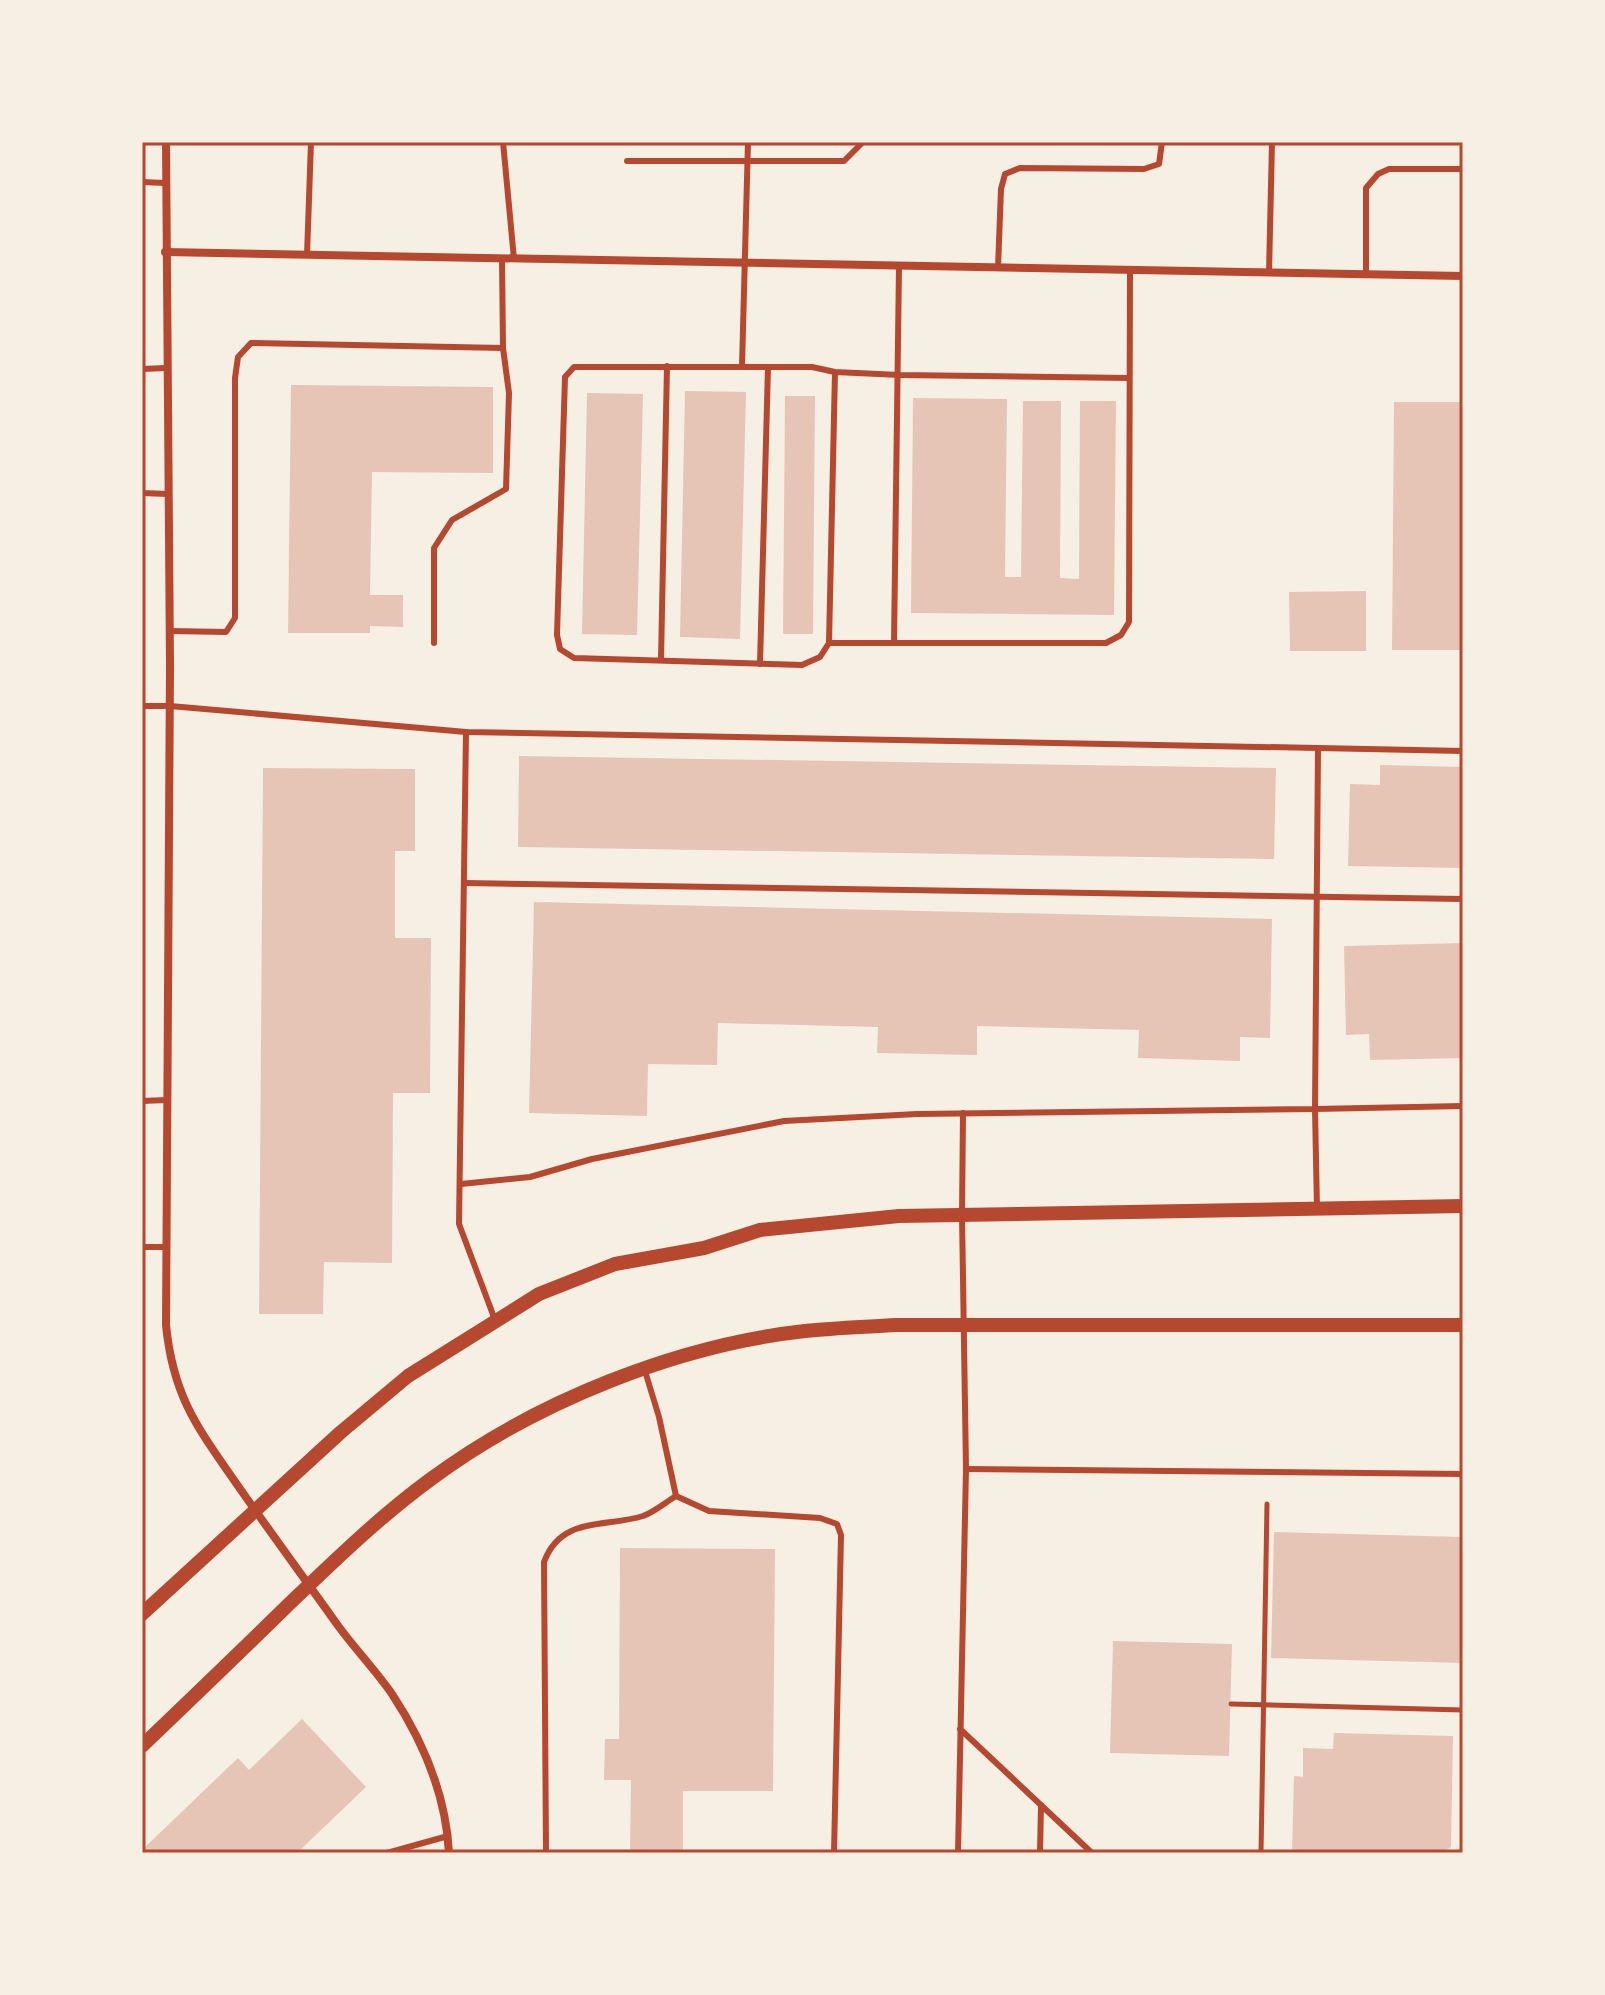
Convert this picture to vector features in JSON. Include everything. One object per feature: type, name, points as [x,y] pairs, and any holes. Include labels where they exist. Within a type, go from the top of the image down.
[{"type":"street","points":[[166,142],[170,631],[166,1325],[174,1377],[195,1425],[254,1510],[391,1693],[417,1737],[437,1785],[449,1853]]},
{"type":"street","points":[[165,252],[1463,276]]},
{"type":"street","points":[[142,1614],[341,1432],[408,1376],[539,1294],[615,1264],[704,1248],[760,1230],[899,1216],[1463,1206]]},
{"type":"street","points":[[142,1746],[371,1527],[432,1478],[484,1444],[566,1400],[644,1370],[712,1349],[803,1331],[896,1325],[1463,1325]]},
{"type":"lane","points":[[307,255],[311,142]]},
{"type":"lane","points":[[503,142],[514,259]]},
{"type":"lane","points":[[742,366],[748,142]]},
{"type":"lane","points":[[627,161],[844,161],[863,142]]},
{"type":"lane","points":[[998,268],[1001,189],[1005,174],[1020,168],[1144,169],[1159,164],[1162,142]]},
{"type":"lane","points":[[1269,273],[1272,142]]},
{"type":"lane","points":[[1366,274],[1366,188],[1378,174],[1389,169],[1463,169]]},
{"type":"lane","points":[[142,182],[165,183]]},
{"type":"lane","points":[[434,643],[434,548],[452,520],[506,489],[509,393],[503,348],[502,259]]},
{"type":"lane","points":[[894,643],[900,375],[899,266]]},
{"type":"lane","points":[[829,643],[1106,643],[1121,635],[1129,622],[1130,270]]},
{"type":"lane","points":[[170,631],[226,632],[235,618],[235,378],[238,357],[251,343],[503,348]]},
{"type":"lane","points":[[661,660],[667,366]]},
{"type":"lane","points":[[835,372],[829,643],[820,657],[802,665],[760,664],[574,658],[560,649],[557,635],[565,377],[574,367],[812,367],[835,372],[900,375],[1129,378]]},
{"type":"lane","points":[[760,664],[768,367]]},
{"type":"lane","points":[[142,369],[166,368]]},
{"type":"lane","points":[[142,493],[168,494]]},
{"type":"lane","points":[[142,706],[466,732],[1463,751]]},
{"type":"lane","points":[[466,732],[459,1224],[495,1320]]},
{"type":"lane","points":[[1317,1209],[1318,748]]},
{"type":"lane","points":[[464,883],[1463,899]]},
{"type":"lane","points":[[142,1101],[167,1100]]},
{"type":"lane","points":[[461,1184],[530,1177],[592,1159],[784,1121],[963,1113],[1463,1106]]},
{"type":"lane","points":[[958,1853],[966,1469],[963,1113]]},
{"type":"lane","points":[[142,1247],[166,1247]]},
{"type":"lane","points":[[644,1370],[659,1417],[676,1496]]},
{"type":"lane","points":[[966,1469],[1463,1474]]},
{"type":"lane","points":[[546,1853],[544,1562],[550,1548],[562,1535],[585,1526],[644,1515],[676,1496]]},
{"type":"lane","points":[[676,1496],[709,1511],[820,1518],[837,1524],[841,1535],[834,1853]]},
{"type":"lane","points":[[960,1729],[1092,1853]]},
{"type":"lane","points":[[1040,1853],[1041,1805]]},
{"type":"lane","points":[[387,1853],[448,1836]]},
{"type":"path","points":[[1261,1853],[1267,1504]]},
{"type":"path","points":[[1231,1704],[1463,1710]]},
{"type":"building","points":[[291,385],[493,387],[493,473],[372,472],[370,595],[403,595],[403,627],[370,626],[370,633],[288,633]]},
{"type":"building","points":[[685,391],[746,392],[740,639],[680,637]]},
{"type":"building","points":[[587,393],[643,394],[637,635],[582,634]]},
{"type":"building","points":[[785,396],[815,396],[813,634],[783,634]]},
{"type":"building","points":[[913,398],[1007,399],[1005,577],[1021,577],[1023,401],[1061,401],[1060,578],[1079,579],[1080,401],[1116,401],[1114,615],[911,613]]},
{"type":"building","points":[[1394,402],[1463,402],[1463,650],[1392,650]]},
{"type":"building","points":[[1366,591],[1366,651],[1290,651],[1289,592]]},
{"type":"building","points":[[519,756],[1276,768],[1274,859],[518,847]]},
{"type":"building","points":[[1380,765],[1463,767],[1463,868],[1348,866],[1350,784],[1380,785]]},
{"type":"building","points":[[263,768],[415,769],[415,851],[395,851],[395,938],[431,938],[430,1093],[393,1093],[392,1263],[324,1262],[323,1314],[259,1314]]},
{"type":"building","points":[[534,902],[1272,919],[1270,1038],[1240,1037],[1240,1061],[1138,1058],[1139,1030],[977,1026],[977,1055],[877,1053],[878,1027],[718,1023],[717,1065],[648,1064],[647,1116],[529,1113]]},
{"type":"building","points":[[1463,943],[1463,1058],[1370,1060],[1369,1034],[1346,1035],[1344,946]]},
{"type":"building","points":[[1274,1532],[1463,1537],[1463,1663],[1271,1658]]},
{"type":"building","points":[[620,1548],[775,1549],[773,1791],[683,1791],[683,1853],[630,1853],[631,1780],[604,1780],[605,1739],[619,1739]]},
{"type":"building","points":[[1113,1641],[1232,1644],[1229,1756],[1110,1753]]},
{"type":"building","points":[[302,1719],[366,1787],[297,1853],[142,1853],[238,1758],[249,1770]]},
{"type":"building","points":[[1334,1733],[1453,1736],[1451,1847],[1441,1853],[1292,1853],[1294,1776],[1303,1777],[1303,1748],[1333,1749]]}]
